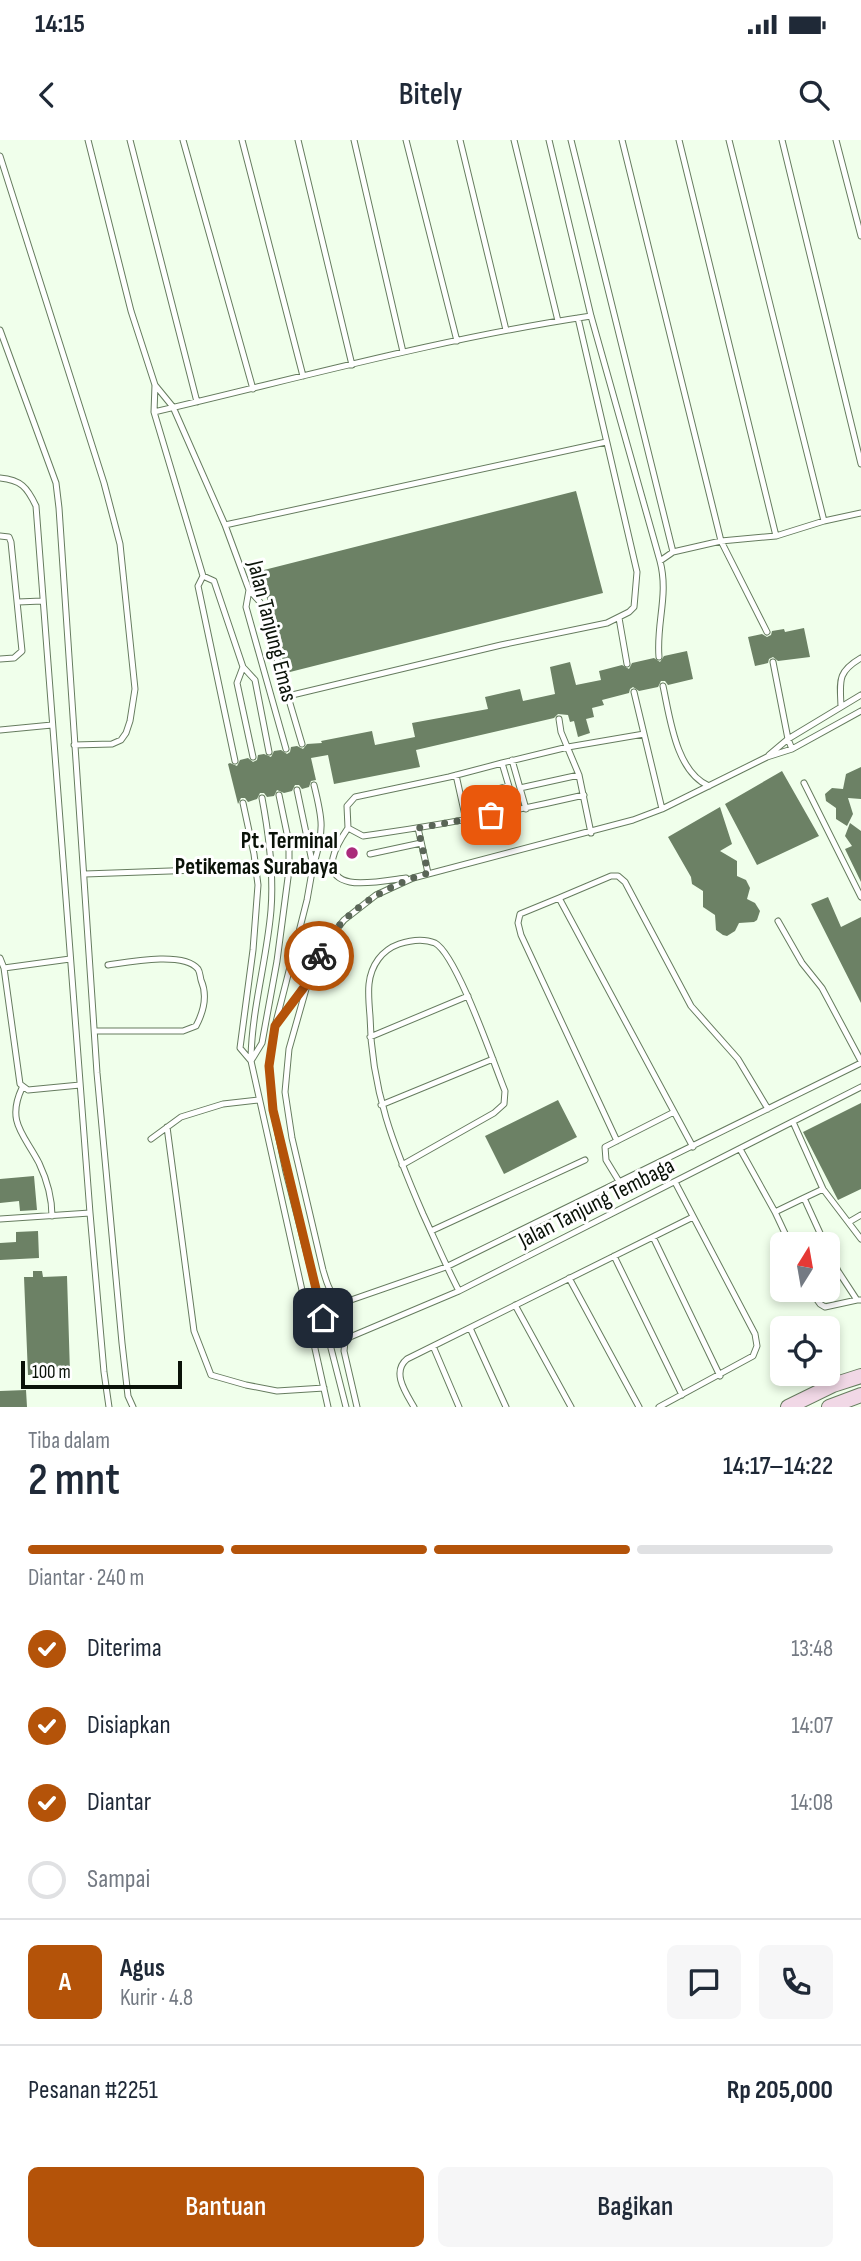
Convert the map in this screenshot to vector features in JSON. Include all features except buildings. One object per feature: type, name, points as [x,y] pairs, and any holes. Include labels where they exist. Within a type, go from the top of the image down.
[{"type":"main road","points":[[788,1407],[833,1385],[861,1376]]},
{"type":"main road","points":[[829,1407],[861,1395]]},
{"type":"lane","points":[[88,140],[131,310],[155,385],[154,412],[203,576],[198,586],[235,761]]},
{"type":"lane","points":[[130,140],[197,402]]},
{"type":"lane","points":[[183,140],[253,389]]},
{"type":"lane","points":[[242,140],[303,376]]},
{"type":"lane","points":[[298,140],[352,365]]},
{"type":"lane","points":[[354,140],[403,352]]},
{"type":"lane","points":[[406,140],[457,341]]},
{"type":"lane","points":[[460,140],[506,330]]},
{"type":"lane","points":[[514,140],[558,321]]},
{"type":"lane","points":[[550,140],[591,316],[665,580],[659,657]]},
{"type":"lane","points":[[570,140],[673,552]]},
{"type":"lane","points":[[622,140],[721,541],[767,632]]},
{"type":"lane","points":[[679,140],[776,536]]},
{"type":"lane","points":[[729,140],[824,521]]},
{"type":"lane","points":[[782,140],[861,464]]},
{"type":"lane","points":[[836,140],[861,236]]},
{"type":"lane","points":[[0,156],[104,483],[120,544],[135,689],[131,721],[121,740],[112,744],[74,745]]},
{"type":"lane","points":[[154,412],[403,352],[506,330],[591,316]]},
{"type":"lane","points":[[288,695],[607,623],[634,607],[637,572],[578,317]]},
{"type":"lane","points":[[0,330],[55,483],[61,532],[97,1073],[122,1343],[128,1396],[132,1407]]},
{"type":"lane","name":"Jalan Tanjung Emas","points":[[155,385],[173,407],[225,525],[249,590],[246,607],[286,749]]},
{"type":"lane","points":[[225,525],[606,442]]},
{"type":"lane","points":[[0,478],[13,479],[28,489],[36,506],[90,1213],[109,1407]]},
{"type":"lane","points":[[660,561],[673,552],[721,541],[776,536],[861,513]]},
{"type":"lane","points":[[0,536],[9,537],[11,542],[22,650],[15,657],[0,659]]},
{"type":"lane","points":[[203,576],[214,581],[243,667],[237,683],[253,757]]},
{"type":"lane","points":[[249,590],[260,602],[302,744]]},
{"type":"lane","points":[[18,602],[42,601]]},
{"type":"lane","points":[[619,618],[627,664]]},
{"type":"lane","points":[[841,706],[841,673],[848,665],[861,658]]},
{"type":"lane","points":[[773,662],[792,749]]},
{"type":"lane","name":"Jalan Tanjung Emas","points":[[243,667],[255,680],[269,752]]},
{"type":"lane","points":[[663,685],[669,716],[684,762],[697,781],[710,787]]},
{"type":"lane","points":[[634,692],[662,809]]},
{"type":"lane","points":[[767,757],[788,739],[861,695]]},
{"type":"lane","points":[[275,1026],[308,982],[324,945],[344,920],[376,895],[428,873],[591,833],[662,809],[767,757],[792,749],[861,711]]},
{"type":"lane","points":[[559,719],[561,732],[579,775],[591,833]]},
{"type":"lane","points":[[0,730],[52,725]]},
{"type":"lane","points":[[413,878],[352,883],[340,878],[333,867],[332,856],[348,828],[347,806],[355,797],[568,747],[644,734]]},
{"type":"lane","points":[[512,760],[526,809]]},
{"type":"lane","points":[[502,763],[516,810]]},
{"type":"lane","points":[[456,775],[466,820]]},
{"type":"lane","points":[[520,788],[579,775]]},
{"type":"lane","points":[[804,783],[861,897]]},
{"type":"lane","points":[[314,785],[322,819],[321,839],[275,1026],[269,1066],[273,1110],[286,1172],[346,1407]]},
{"type":"lane","points":[[461,799],[509,786]]},
{"type":"lane","points":[[297,790],[313,866]]},
{"type":"lane","points":[[251,1062],[262,1043],[278,961],[289,870],[289,843],[279,795]]},
{"type":"lane","points":[[348,828],[363,836],[526,809],[584,795]]},
{"type":"lane","points":[[262,798],[269,833],[271,910],[251,1045],[251,1062],[328,1407]]},
{"type":"lane","points":[[243,803],[258,885],[253,950],[240,1048],[251,1062]]},
{"type":"lane","points":[[418,828],[428,873]]},
{"type":"lane","points":[[370,854],[421,844]]},
{"type":"lane","points":[[85,874],[198,870]]},
{"type":"lane","points":[[617,1141],[521,935],[518,923],[520,914],[611,876],[618,876],[625,882],[691,1006],[738,1059],[768,1109]]},
{"type":"lane","points":[[559,898],[693,1147]]},
{"type":"lane","points":[[778,921],[802,963],[822,988],[861,1062]]},
{"type":"lane","points":[[402,1165],[495,1113],[504,1104],[505,1091],[468,996],[444,950],[434,943],[413,939],[388,948],[374,965],[369,982],[370,1037],[381,1105],[402,1165],[459,1291]]},
{"type":"lane","points":[[0,958],[4,968],[22,1088],[17,1098],[15,1113],[19,1132],[46,1179],[52,1198],[52,1216]]},
{"type":"lane","points":[[4,968],[70,959]]},
{"type":"lane","points":[[95,1031],[183,1031],[196,1026],[204,1010],[205,988],[197,968],[187,962],[150,959],[108,965]]},
{"type":"lane","name":"Jalan Tanjung Tembaga","points":[[308,982],[289,1049],[285,1091],[292,1138],[323,1270],[330,1291],[338,1299],[351,1300],[446,1267],[861,1062]]},
{"type":"lane","points":[[370,1037],[468,996]]},
{"type":"lane","points":[[0,1002],[9,1000]]},
{"type":"lane","points":[[381,1105],[493,1059]]},
{"type":"lane","points":[[22,1088],[28,1090],[80,1085]]},
{"type":"lane","name":"Jalan Tanjung Tembaga","points":[[357,1407],[344,1351],[345,1342],[350,1337],[459,1291],[861,1087]]},
{"type":"lane","points":[[151,1139],[181,1116],[223,1104],[258,1100]]},
{"type":"lane","points":[[620,1183],[606,1160],[606,1147],[674,1112]]},
{"type":"lane","points":[[793,1122],[807,1146],[823,1189],[861,1239]]},
{"type":"lane","points":[[167,1127],[194,1331],[211,1376],[277,1391],[324,1388]]},
{"type":"lane","points":[[740,1149],[784,1232]]},
{"type":"lane","points":[[431,1231],[585,1160]]},
{"type":"lane","points":[[659,1407],[753,1356],[757,1346],[755,1334],[675,1182]]},
{"type":"lane","points":[[775,1212],[823,1189]]},
{"type":"lane","points":[[804,1198],[820,1232]]},
{"type":"lane","points":[[0,1219],[90,1213]]},
{"type":"lane","points":[[849,1222],[861,1215]]},
{"type":"lane","points":[[414,1407],[401,1381],[400,1366],[407,1359],[693,1217]]},
{"type":"lane","points":[[653,1237],[720,1376]]},
{"type":"lane","points":[[614,1256],[682,1395]]},
{"type":"lane","points":[[819,1302],[825,1307],[859,1300],[840,1274]]},
{"type":"lane","points":[[569,1278],[639,1407]]},
{"type":"lane","points":[[515,1305],[571,1407]]},
{"type":"lane","points":[[470,1328],[506,1407]]},
{"type":"lane","points":[[433,1346],[459,1407]]},
{"type":"way so far","points":[[319,956],[324,945],[344,920],[376,895],[428,873],[418,828],[491,815]]},
{"type":"place","name":"Pt. Terminal Petikemas Surabaya","points":[[352,853]]},
{"type":"route","points":[[319,956],[308,982],[275,1026],[269,1066],[273,1110],[286,1172],[323,1318]]}]
